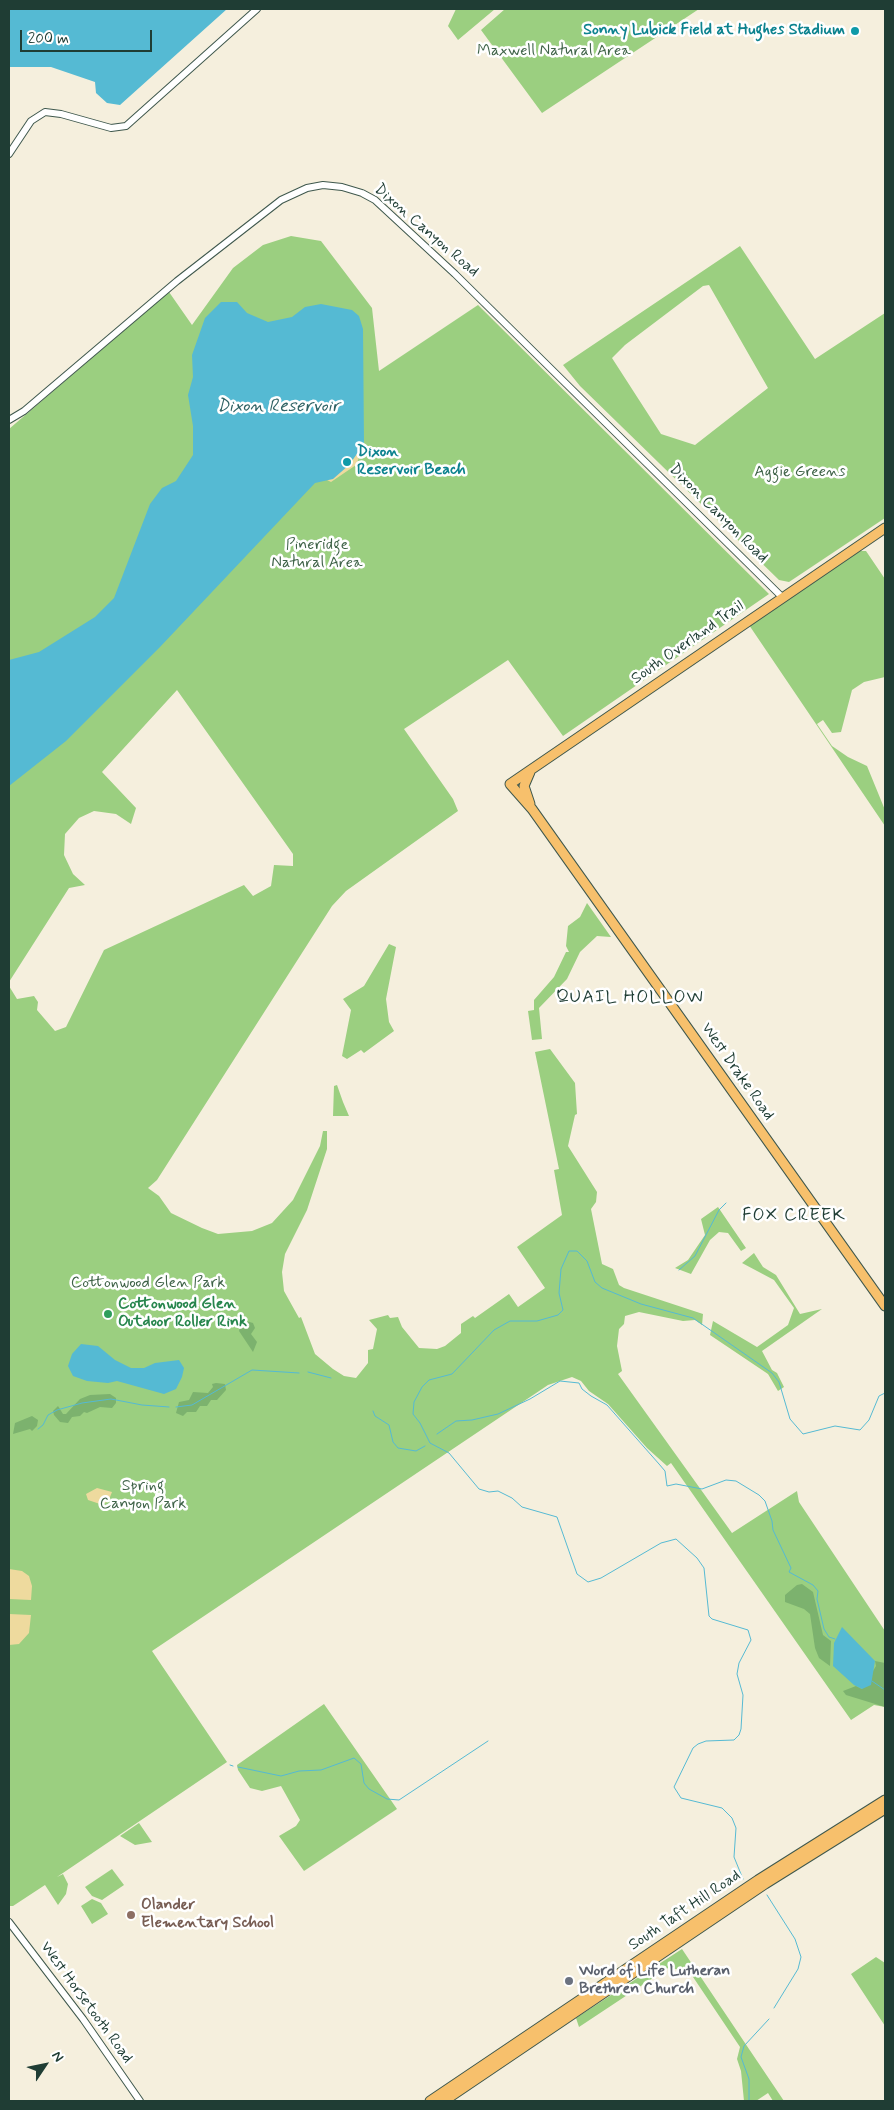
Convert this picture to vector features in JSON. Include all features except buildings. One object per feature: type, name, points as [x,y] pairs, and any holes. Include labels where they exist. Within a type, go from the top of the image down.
[{"type":"main road","name":"South Overland Trail","points":[[510,784],[885,528]]},
{"type":"main road","points":[[532,809],[524,786],[533,768]]},
{"type":"main road","name":"West Drake Road","points":[[510,784],[532,809],[885,1306]]},
{"type":"main road","name":"South Taft Hill Road","points":[[430,2101],[758,1880],[885,1800]]},
{"type":"main road","name":"South Taft Hill Road","points":[[444,2101],[770,1882],[885,1810]]},
{"type":"street","points":[[9,154],[31,121],[45,112],[61,114],[111,128],[126,126],[257,9]]},
{"type":"street","name":"Dixon Canyon Road","points":[[9,420],[24,411],[177,281],[282,200],[307,188],[323,185],[342,186],[375,200],[461,280],[782,597]]},
{"type":"street","name":"West Horsetooth Road","points":[[9,1922],[82,2019],[140,2101]]},
{"type":"green space","name":"Maxwell Natural Area","points":[[456,9],[495,9],[458,40],[448,26]]},
{"type":"green space","name":"Maxwell Natural Area","points":[[505,9],[699,9],[542,113],[481,30]]},
{"type":"green space","name":"Pineridge Natural Area","points":[[291,236],[321,241],[372,308],[379,371],[478,305],[769,594],[563,736],[508,660],[404,729],[453,799],[458,811],[346,891],[332,906],[157,1180],[148,1188],[159,1196],[171,1213],[202,1228],[218,1234],[252,1231],[272,1223],[293,1200],[320,1146],[323,1131],[327,1131],[327,1149],[307,1210],[285,1254],[282,1272],[284,1291],[299,1318],[301,1317],[315,1354],[344,1376],[356,1378],[368,1363],[368,1350],[373,1349],[377,1329],[369,1320],[388,1315],[390,1318],[398,1317],[402,1327],[419,1348],[437,1349],[445,1346],[461,1333],[461,1324],[473,1316],[475,1318],[509,1294],[518,1307],[545,1288],[517,1247],[562,1215],[554,1170],[559,1169],[535,1052],[550,1049],[575,1083],[577,1114],[575,1115],[568,1146],[597,1192],[596,1202],[591,1209],[602,1264],[613,1269],[619,1285],[624,1288],[703,1314],[702,1325],[695,1320],[683,1321],[639,1312],[625,1316],[624,1324],[619,1329],[617,1346],[622,1371],[618,1374],[732,1533],[797,1491],[799,1502],[885,1631],[885,1707],[874,1705],[851,1720],[671,1463],[667,1466],[647,1448],[608,1404],[589,1391],[581,1381],[572,1377],[548,1385],[152,1651],[227,1762],[57,1877],[63,1874],[68,1884],[66,1894],[58,1905],[45,1885],[13,1906],[9,1906],[9,986],[17,999],[34,996],[38,1002],[37,1010],[55,1031],[66,1027],[104,950],[244,885],[253,896],[271,886],[274,865],[293,866],[293,854],[177,690],[102,772],[136,808],[131,824],[116,814],[94,811],[79,818],[65,834],[64,855],[73,874],[85,885],[69,888],[9,982],[9,429],[169,292],[192,325],[233,268],[263,245]]},
{"type":"green space","name":"Aggie Greens","points":[[740,246],[815,359],[885,313],[885,518],[789,582],[779,580],[580,386],[563,365]],"holes":[[[709,285],[768,388],[695,445],[661,434],[612,358],[625,345],[703,286]]]},
{"type":"green space","points":[[860,551],[866,551],[885,579],[885,677],[864,682],[852,690],[841,732],[832,733],[823,720],[817,724],[832,746],[848,757],[867,766],[885,810],[885,826],[749,625]]},
{"type":"green space","points":[[587,903],[611,937],[597,936],[580,952],[567,979],[539,1008],[542,1039],[532,1040],[528,1011],[534,1010],[534,1000],[554,977],[566,952],[569,952],[566,946],[568,926],[580,917]]},
{"type":"green space","points":[[389,944],[396,947],[386,999],[389,1022],[394,1031],[364,1053],[361,1050],[347,1059],[342,1056],[351,1010],[343,999],[364,986]]},
{"type":"green space","points":[[337,1085],[349,1116],[333,1116],[334,1086]]},
{"type":"green space","points":[[718,1207],[746,1248],[741,1251],[728,1233],[719,1232],[710,1240],[691,1274],[675,1268],[688,1260],[705,1235],[701,1219]]},
{"type":"green space","points":[[754,1253],[763,1267],[776,1275],[800,1314],[822,1309],[762,1351],[784,1387],[778,1391],[768,1374],[710,1335],[713,1321],[757,1347],[788,1325],[794,1308],[774,1280],[742,1263]]},
{"type":"green space","points":[[246,1321],[253,1323],[255,1328],[251,1334],[257,1342],[253,1352],[239,1331],[240,1326]]},
{"type":"green space","points":[[212,1384],[225,1384],[226,1390],[217,1400],[211,1400],[207,1406],[200,1406],[196,1412],[187,1412],[183,1416],[176,1413],[179,1402],[189,1400],[193,1392],[208,1393],[213,1387]]},
{"type":"green space","points":[[110,1394],[116,1398],[116,1403],[112,1408],[100,1407],[87,1413],[84,1412],[80,1416],[72,1417],[68,1423],[60,1422],[54,1415],[53,1411],[58,1406],[63,1414],[66,1414],[80,1399],[90,1395]]},
{"type":"green space","points":[[32,1416],[38,1420],[37,1426],[32,1431],[30,1429],[13,1434],[15,1423]]},
{"type":"green space","points":[[802,1584],[813,1592],[823,1635],[831,1641],[830,1666],[819,1658],[815,1648],[810,1614],[804,1609],[785,1602],[785,1595],[797,1585]]},
{"type":"green space","points":[[875,1661],[885,1663],[885,1707],[846,1695],[843,1691],[856,1686],[862,1689],[876,1666]]},
{"type":"green space","points":[[324,1704],[397,1809],[304,1871],[279,1836],[296,1826],[300,1820],[281,1786],[262,1791],[250,1788],[238,1770],[237,1765]]},
{"type":"green space","points":[[139,1823],[152,1842],[135,1845],[120,1836]]},
{"type":"green space","points":[[112,1869],[124,1885],[102,1900],[92,1896],[85,1887]]},
{"type":"green space","points":[[92,1899],[101,1903],[108,1914],[92,1924],[81,1906]]},
{"type":"green space","points":[[682,1949],[784,2101],[773,2101],[768,2093],[756,2101],[744,2101],[741,2071],[737,2059],[740,2047],[689,1971],[668,1968],[579,2027],[576,2018]]},
{"type":"green space","points":[[876,1957],[885,1963],[885,2026],[851,1974]]},
{"type":"sand","name":"Dixon Reservoir Beach","points":[[356,446],[360,455],[356,465],[331,482],[323,478]]},
{"type":"sand","points":[[97,1488],[112,1492],[108,1502],[100,1504],[88,1500],[86,1494]]},
{"type":"sand","points":[[9,1569],[22,1571],[29,1576],[32,1586],[31,1600],[9,1599]]},
{"type":"sand","points":[[9,1614],[31,1615],[29,1633],[19,1644],[9,1645]]},
{"type":"water","points":[[9,9],[227,9],[120,105],[107,103],[96,93],[95,82],[51,67],[9,67]]},
{"type":"water","name":"Dixon Reservoir","points":[[221,302],[237,302],[247,313],[268,322],[292,317],[305,307],[321,304],[352,310],[359,316],[363,329],[364,444],[349,465],[333,479],[315,483],[160,647],[66,741],[9,786],[9,660],[39,652],[95,617],[114,598],[150,504],[162,488],[176,481],[193,455],[193,426],[188,395],[193,377],[192,355],[205,318]]},
{"type":"water","points":[[81,1344],[98,1346],[115,1360],[131,1368],[144,1368],[155,1363],[179,1360],[184,1368],[182,1377],[176,1389],[164,1394],[117,1381],[108,1383],[87,1381],[73,1376],[68,1366],[72,1354]]},
{"type":"water","points":[[842,1627],[875,1661],[871,1685],[862,1689],[854,1685],[833,1666],[834,1643]]},
{"type":"waterway","points":[[679,1270],[695,1256],[719,1210],[726,1203]]},
{"type":"waterway","points":[[743,1879],[734,1857],[736,1828],[732,1818],[722,1808],[681,1798],[674,1787],[693,1748],[706,1741],[734,1740],[739,1735],[743,1695],[737,1674],[739,1663],[751,1640],[748,1630],[712,1619],[709,1616],[704,1568],[697,1558],[676,1539],[661,1543],[601,1578],[588,1582],[577,1574],[557,1517],[522,1507],[512,1498],[498,1491],[489,1492],[479,1489],[449,1453],[430,1443],[413,1414],[414,1402],[422,1387],[429,1380],[452,1374],[494,1330],[510,1321],[537,1321],[558,1315],[563,1310],[559,1293],[561,1269],[569,1251],[577,1251],[587,1261],[595,1282],[602,1288],[641,1304],[693,1318],[772,1373],[779,1382],[790,1419],[803,1434],[835,1426],[860,1430],[869,1420],[879,1396],[885,1393]]},
{"type":"waterway","points":[[176,1407],[192,1405],[252,1370],[299,1373]]},
{"type":"waterway","points":[[308,1372],[331,1378]]},
{"type":"waterway","points":[[437,1434],[456,1421],[472,1420],[498,1414],[530,1399],[560,1381],[579,1383],[582,1389],[607,1405],[665,1471],[667,1486],[676,1484],[702,1489],[726,1480],[736,1481],[759,1495],[765,1501],[773,1530],[791,1568],[789,1572],[813,1585],[818,1591],[817,1599],[824,1629],[829,1637],[835,1639]]},
{"type":"waterway","points":[[38,1429],[43,1425],[48,1415],[57,1410],[82,1403],[111,1399],[142,1405],[169,1407]]},
{"type":"waterway","points":[[373,1411],[375,1416],[389,1425],[393,1442],[398,1448],[416,1451],[425,1446]]},
{"type":"waterway","points":[[872,1681],[885,1690]]},
{"type":"waterway","points":[[238,1767],[281,1776],[299,1771],[321,1770],[354,1758],[361,1764],[364,1783],[369,1789],[387,1799],[399,1800],[488,1741]]},
{"type":"waterway","points":[[767,1895],[795,1939],[801,1957],[798,1969],[774,2008]]},
{"type":"waterway","points":[[749,2101],[749,2079],[741,2057],[744,2046],[769,2019]]},
{"type":"place","name":"Sonny Lubick Field at Hughes Stadium","points":[[855,31]]},
{"type":"place","name":"Dixon Reservoir Beach","points":[[347,462]]},
{"type":"place","name":"Cottonwood Glen Outdoor Roller Rink","points":[[108,1314]]},
{"type":"place","name":"Olander Elementary School","points":[[131,1915]]},
{"type":"place","name":"Word of Life Lutheran Brethren Church","points":[[569,1981]]},
{"type":"district","name":"QUAIL HOLLOW","points":[[630,998]]},
{"type":"district","name":"FOX CREEK","points":[[794,1216]]},
{"type":"park label","name":"Cottonwood Glen Park","points":[[148,1284]]},
{"type":"park label","name":"Spring Canyon Park","points":[[143,1496]]}]
